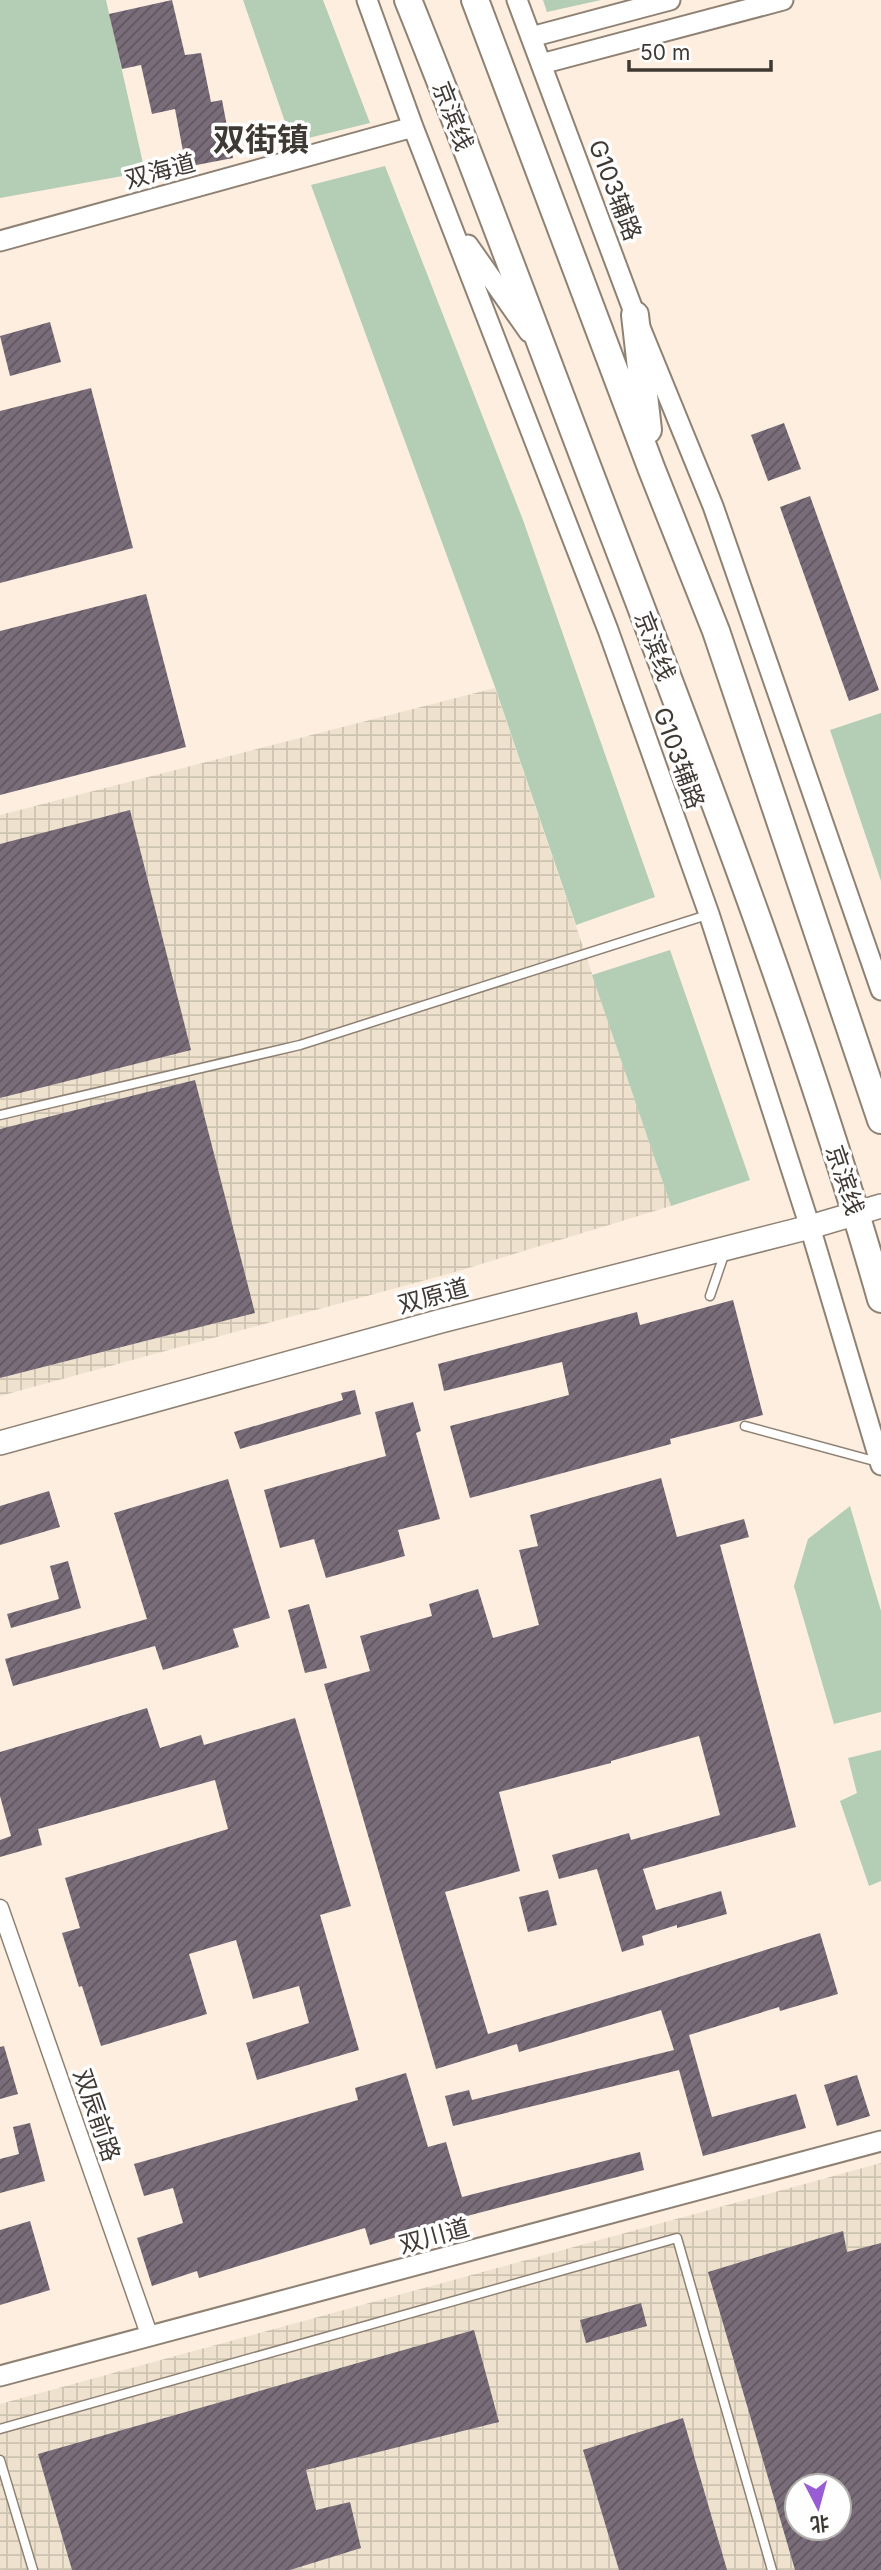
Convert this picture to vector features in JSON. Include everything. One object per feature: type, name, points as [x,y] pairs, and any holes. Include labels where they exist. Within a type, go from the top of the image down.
[{"type":"highway","points":[[475,0],[652,470],[716,631],[881,1120]]},
{"type":"highway","name":"京滨线","points":[[412,9],[869,1209],[881,1299]]},
{"type":"highway","points":[[635,315],[652,470]]},
{"type":"main road","name":"双原道","points":[[0,1443],[441,1321],[810,1227],[869,1209]]},
{"type":"street","name":"G103辅路","points":[[367,0],[413,127],[608,630],[709,914],[810,1227],[881,1464]]},
{"type":"street","name":"G103辅路","points":[[517,0],[635,315],[713,506],[881,989]]},
{"type":"street","points":[[531,37],[670,0]]},
{"type":"street","points":[[541,64],[783,0]]},
{"type":"street","name":"双海道","points":[[0,241],[413,127]]},
{"type":"street","points":[[451,221],[543,351]]},
{"type":"street","name":"双辰前路","points":[[0,1908],[150,2337]]},
{"type":"street","name":"双川道","points":[[0,2376],[881,2141]]},
{"type":"lane","points":[[0,1115],[300,1045],[709,914]]},
{"type":"lane","points":[[710,1296],[726,1248]]},
{"type":"lane","points":[[745,1426],[881,1464]]},
{"type":"lane","points":[[0,2429],[677,2238],[772,2570]]},
{"type":"lane","points":[[0,2460],[33,2570]]},
{"type":"shaded area","points":[[495,688],[671,1206],[455,1272],[0,1396],[0,815]]},
{"type":"shaded area","points":[[881,2163],[881,2570],[0,2570],[0,2404]]},
{"type":"green space","points":[[0,0],[106,0],[145,172],[0,198]]},
{"type":"green space","points":[[243,0],[323,0],[370,123],[292,142]]},
{"type":"green space","points":[[543,0],[601,0],[547,12]]},
{"type":"green space","points":[[385,166],[523,520],[655,897],[576,925],[495,687],[311,185]]},
{"type":"green space","points":[[881,713],[881,881],[830,730]]},
{"type":"green space","points":[[670,950],[750,1180],[671,1206],[592,975]]},
{"type":"green space","points":[[850,1506],[881,1611],[881,1712],[834,1724],[794,1586],[808,1539]]},
{"type":"green space","points":[[881,1750],[881,1881],[869,1886],[840,1801],[857,1793],[848,1758]]},
{"type":"building","points":[[172,0],[185,55],[201,53],[211,102],[222,100],[233,158],[186,167],[175,109],[152,114],[141,65],[122,69],[109,14]]},
{"type":"building","points":[[50,322],[61,362],[10,376],[0,336]]},
{"type":"building","points":[[91,388],[133,548],[0,583],[0,411]]},
{"type":"building","points":[[784,423],[801,469],[768,481],[751,435]]},
{"type":"building","points":[[810,496],[879,690],[849,701],[780,507]]},
{"type":"building","points":[[146,594],[186,747],[0,795],[0,631]]},
{"type":"building","points":[[130,810],[191,1050],[0,1098],[0,844]]},
{"type":"building","points":[[195,1080],[255,1313],[0,1378],[0,1129]]},
{"type":"building","points":[[733,1300],[763,1415],[670,1439],[671,1444],[470,1498],[450,1426],[569,1395],[562,1362],[444,1391],[438,1364],[637,1312],[640,1325]]},
{"type":"building","points":[[355,1390],[361,1414],[240,1449],[234,1432],[343,1400],[341,1393]]},
{"type":"building","points":[[413,1402],[421,1431],[416,1433],[440,1519],[398,1530],[405,1556],[326,1578],[314,1539],[280,1548],[264,1490],[386,1456],[375,1412]]},
{"type":"building","points":[[661,1478],[677,1537],[744,1519],[749,1537],[720,1545],[796,1827],[643,1869],[656,1910],[721,1891],[727,1914],[642,1936],[644,1945],[622,1952],[597,1869],[559,1879],[552,1855],[629,1833],[631,1840],[720,1815],[699,1736],[611,1763],[499,1792],[520,1871],[445,1892],[488,2034],[820,1933],[838,1994],[780,2011],[779,2007],[689,2035],[712,2117],[796,2094],[806,2128],[703,2156],[679,2070],[453,2126],[445,2096],[469,2090],[472,2100],[674,2050],[661,2010],[519,2052],[517,2044],[436,2069],[324,1684],[370,1671],[360,1636],[432,1616],[429,1604],[478,1589],[493,1638],[539,1625],[519,1550],[538,1546],[530,1515]]},
{"type":"building","points":[[228,1479],[270,1618],[233,1629],[239,1647],[163,1670],[155,1646],[13,1686],[5,1659],[147,1619],[114,1513]]},
{"type":"building","points":[[49,1491],[60,1527],[0,1545],[0,1506]]},
{"type":"building","points":[[68,1561],[81,1608],[11,1628],[7,1614],[59,1599],[50,1566]]},
{"type":"building","points":[[309,1604],[327,1668],[305,1673],[288,1610]]},
{"type":"building","points":[[147,1708],[160,1748],[201,1735],[204,1745],[295,1718],[351,1906],[320,1915],[359,2050],[257,2080],[246,2043],[309,2023],[299,1986],[253,1999],[236,1940],[189,1954],[207,2014],[101,2046],[62,1933],[80,1928],[65,1878],[228,1829],[215,1780],[38,1829],[42,1845],[0,1857],[0,1840],[11,1836],[0,1796],[0,1752]]},
{"type":"building","points":[[548,1890],[557,1925],[528,1932],[519,1897]]},
{"type":"building","points":[[4,2046],[18,2094],[0,2099],[0,2047]]},
{"type":"building","points":[[406,2073],[428,2147],[446,2142],[462,2197],[640,2152],[644,2170],[467,2216],[370,2245],[365,2228],[199,2278],[197,2271],[152,2286],[137,2238],[183,2223],[173,2188],[144,2196],[134,2164],[358,2100],[355,2088]]},
{"type":"building","points":[[857,2075],[870,2116],[837,2126],[824,2085]]},
{"type":"building","points":[[30,2123],[45,2181],[0,2193],[0,2159],[19,2154],[13,2127]]},
{"type":"building","points":[[30,2221],[50,2290],[0,2305],[0,2230]]},
{"type":"building","points":[[843,2231],[847,2252],[881,2243],[881,2570],[795,2570],[787,2542],[853,2542],[853,2472],[783,2472],[783,2529],[708,2272]]},
{"type":"building","points":[[641,2303],[647,2326],[586,2343],[580,2320]]},
{"type":"building","points":[[474,2330],[499,2422],[306,2470],[316,2510],[350,2502],[361,2548],[290,2570],[72,2570],[38,2454]]},
{"type":"building","points":[[683,2418],[727,2570],[619,2570],[583,2450]]},
{"type":"district","name":"双街镇","points":[[261,139]]}]
